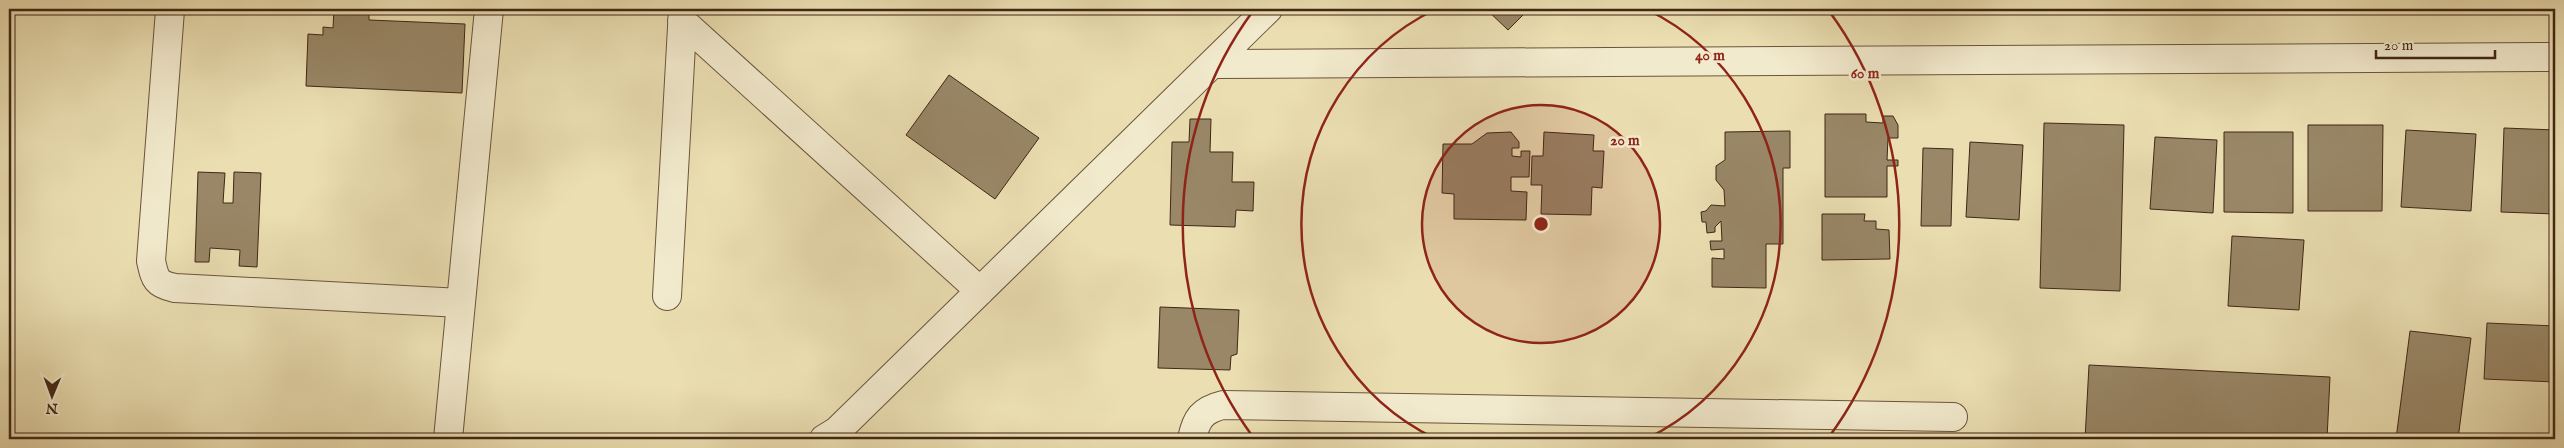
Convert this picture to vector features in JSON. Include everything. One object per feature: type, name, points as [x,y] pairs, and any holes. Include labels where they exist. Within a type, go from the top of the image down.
[{"type":"street","points":[[448,439],[489,9]]},
{"type":"street","points":[[824,439],[837,431],[1214,64],[1268,9]]},
{"type":"street","points":[[170,10],[151,261],[154,276],[162,285],[175,288],[461,303]]},
{"type":"street","points":[[683,15],[980,291]]},
{"type":"street","points":[[667,296],[683,15]]},
{"type":"street","points":[[1214,64],[2555,58]]},
{"type":"street","points":[[1192,439],[1200,415],[1210,408],[1223,405],[1953,417]]},
{"type":"building","points":[[334,9],[369,9],[369,20],[465,24],[462,93],[306,86],[308,34],[323,35],[323,27],[333,28]]},
{"type":"building","points":[[1486,9],[1529,9],[1508,30]]},
{"type":"building","points":[[949,75],[1039,138],[995,199],[906,135]]},
{"type":"building","points":[[1825,114],[1866,114],[1866,122],[1883,123],[1883,116],[1893,116],[1898,125],[1898,138],[1888,138],[1887,160],[1898,160],[1898,166],[1887,166],[1887,197],[1825,197]]},
{"type":"building","points":[[1190,119],[1211,119],[1210,152],[1233,152],[1232,182],[1254,182],[1253,211],[1236,210],[1235,227],[1170,225],[1172,142],[1189,142]]},
{"type":"building","points":[[2044,123],[2124,125],[2120,291],[2040,288]]},
{"type":"building","points":[[2308,125],[2383,125],[2382,211],[2308,211]]},
{"type":"building","points":[[2504,128],[2555,130],[2555,214],[2501,212]]},
{"type":"building","points":[[2406,130],[2476,134],[2471,211],[2401,207]]},
{"type":"building","points":[[1790,131],[1790,168],[1783,168],[1783,244],[1766,244],[1766,288],[1712,287],[1712,258],[1724,259],[1724,249],[1711,250],[1710,241],[1722,241],[1721,221],[1715,227],[1715,232],[1707,233],[1706,222],[1702,222],[1701,212],[1706,211],[1711,205],[1725,206],[1724,190],[1716,180],[1716,166],[1725,160],[1725,132]]},
{"type":"building","points":[[1511,132],[1519,142],[1519,148],[1512,148],[1512,156],[1521,157],[1521,151],[1530,151],[1529,177],[1511,177],[1511,191],[1527,192],[1526,220],[1454,219],[1454,194],[1442,193],[1443,144],[1472,144],[1487,133]]},
{"type":"building","points":[[1544,132],[1594,135],[1593,151],[1604,151],[1602,188],[1592,187],[1591,215],[1541,214],[1542,185],[1531,185],[1532,156],[1543,156]]},
{"type":"building","points":[[2224,132],[2293,132],[2293,213],[2224,212]]},
{"type":"building","points":[[2155,137],[2217,140],[2213,213],[2150,209]]},
{"type":"building","points":[[1970,142],[2023,145],[2019,220],[1966,217]]},
{"type":"building","points":[[1923,148],[1953,149],[1951,226],[1921,226]]},
{"type":"building","points":[[198,172],[225,173],[223,203],[233,203],[234,172],[261,173],[257,267],[239,266],[240,250],[210,248],[209,262],[195,262]]},
{"type":"building","points":[[1822,214],[1865,214],[1864,221],[1876,221],[1876,229],[1889,230],[1890,259],[1822,260]]},
{"type":"building","points":[[2232,236],[2304,240],[2299,310],[2228,306]]},
{"type":"building","points":[[1160,307],[1239,310],[1237,354],[1231,356],[1230,370],[1158,368]]},
{"type":"building","points":[[2487,323],[2555,326],[2555,382],[2484,379]]},
{"type":"building","points":[[2410,331],[2471,338],[2458,439],[2396,439]]},
{"type":"building","points":[[2089,365],[2330,377],[2327,439],[2085,439]]}]
